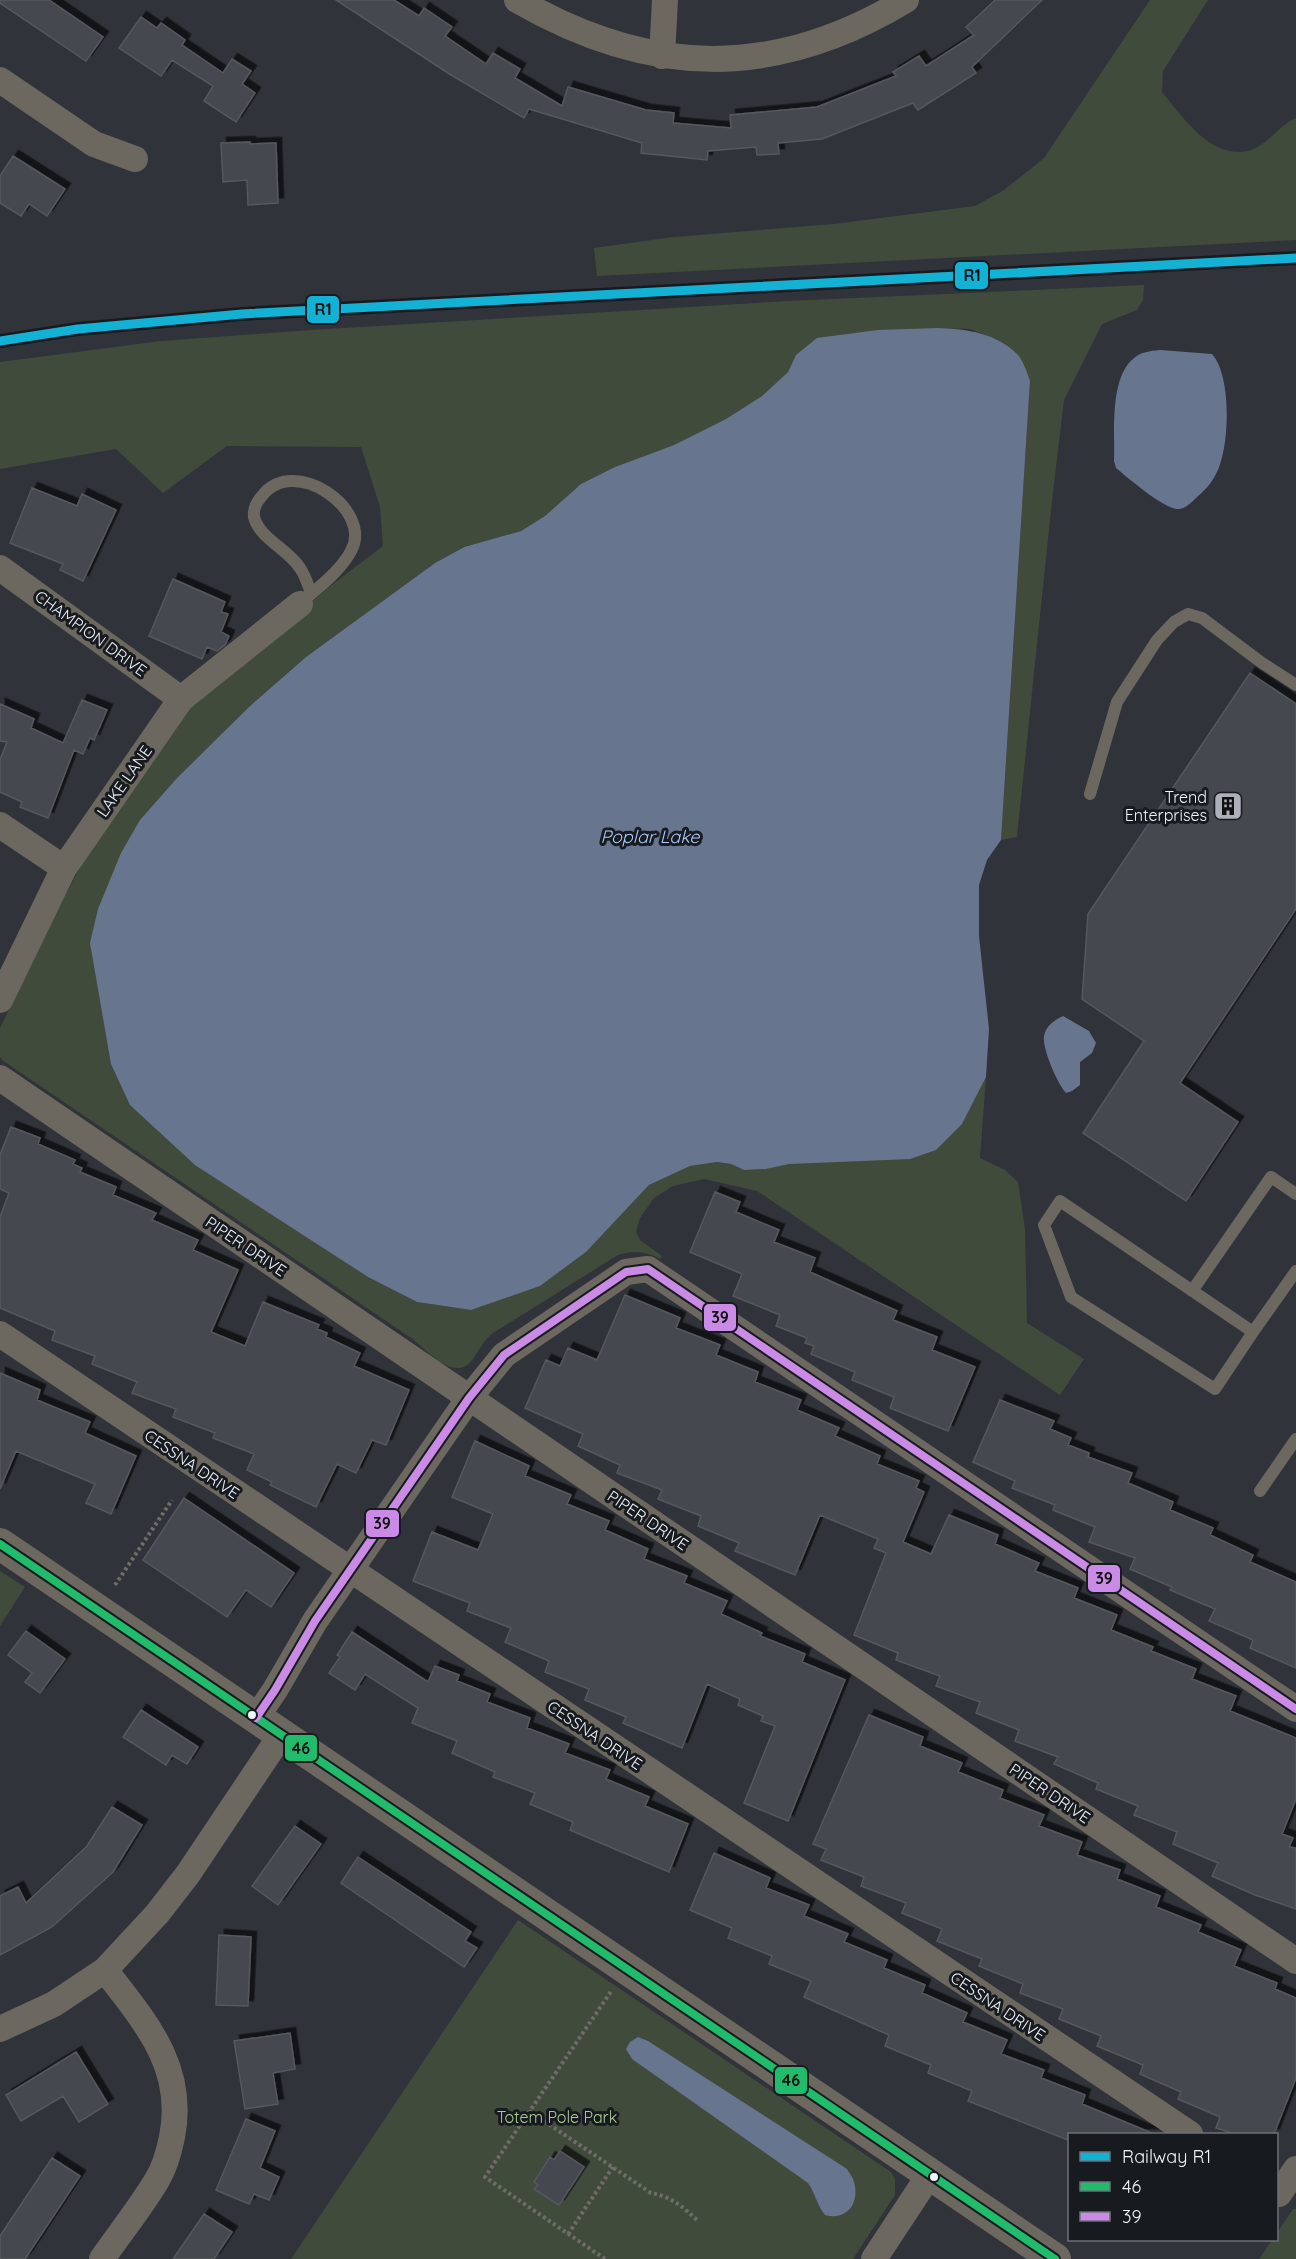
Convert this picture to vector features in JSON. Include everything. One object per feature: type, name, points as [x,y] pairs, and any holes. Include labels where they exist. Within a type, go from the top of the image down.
[{"type":"street","points":[[517,0],[554,21],[602,40],[662,56],[704,59],[747,57],[789,51],[837,36],[876,18],[906,0]]},
{"type":"street","points":[[662,56],[665,0]]},
{"type":"street","points":[[0,80],[94,144],[135,159]]},
{"type":"street","name":"CHAMPION DRIVE","points":[[0,568],[181,699]]},
{"type":"street","name":"LAKE LANE","points":[[0,1000],[64,868],[181,699],[305,598]]},
{"type":"street","points":[[0,825],[64,868]]},
{"type":"street","name":"PIPER DRIVE","points":[[0,1078],[1296,1961]]},
{"type":"street","points":[[256,1718],[315,1621],[469,1398],[504,1355],[626,1272],[648,1269],[1296,1709]]},
{"type":"street","name":"CESSNA DRIVE","points":[[0,1334],[1189,2133]]},
{"type":"street","points":[[0,1544],[1055,2259]]},
{"type":"street","points":[[0,2029],[54,2004],[105,1970],[157,1914],[188,1874],[281,1735]]},
{"type":"street","points":[[102,2259],[158,2179],[168,2155],[175,2122],[173,2088],[167,2063],[146,2023],[105,1970]]},
{"type":"street","points":[[1278,2193],[1296,2169]]},
{"type":"street","points":[[874,2259],[930,2174]]},
{"type":"lane","points":[[290,481],[309,482],[326,491],[344,507],[352,522],[355,537],[353,549],[345,562],[305,598],[300,568],[263,532],[254,518],[255,507],[262,495],[272,486],[290,481]]},
{"type":"lane","points":[[1090,794],[1117,702],[1157,640],[1174,622],[1188,614],[1202,618],[1262,663],[1296,685]]},
{"type":"lane","points":[[1192,1291],[1271,1177],[1296,1194]]},
{"type":"lane","points":[[1253,1332],[1060,1201],[1044,1225],[1071,1297],[1215,1389],[1296,1271]]},
{"type":"lane","points":[[1260,1491],[1296,1439]]},
{"type":"path","points":[[115,1585],[172,1500]]},
{"type":"path","points":[[605,2259],[485,2177],[614,1987]]},
{"type":"path","points":[[529,2111],[651,2193],[669,2197],[679,2203],[698,2221]]},
{"type":"path","points":[[568,2234],[613,2168]]},
{"type":"green space","points":[[1150,0],[1208,0],[1163,71],[1162,92],[1189,125],[1211,144],[1224,150],[1237,152],[1251,150],[1296,118],[1296,240],[597,276],[594,248],[673,237],[834,224],[975,206],[1004,190],[1044,158]]},
{"type":"green space","points":[[1144,285],[1143,300],[1137,310],[1102,324],[1064,400],[1017,837],[1001,840],[1030,381],[998,340],[970,329],[938,328],[796,355],[788,372],[762,396],[726,419],[674,445],[615,467],[581,484],[545,516],[521,531],[463,547],[435,563],[306,657],[249,707],[178,777],[284,1222],[368,1277],[417,1302],[471,1310],[540,1286],[586,1252],[649,1185],[690,1166],[717,1162],[731,1164],[744,1170],[766,1169],[962,1124],[986,1077],[980,1158],[1005,1170],[1018,1182],[1025,1229],[1027,1323],[1084,1359],[1060,1395],[757,1191],[704,1179],[673,1186],[654,1198],[640,1218],[636,1232],[640,1240],[662,1256],[660,1259],[640,1252],[618,1255],[493,1333],[466,1366],[451,1367],[2,1060],[0,1057],[0,1028],[85,858],[187,710],[329,587],[383,546],[380,507],[361,447],[227,446],[163,493],[116,449],[0,469],[0,362],[161,341],[311,330],[788,301]]},
{"type":"green space","points":[[0,1571],[25,1587],[0,1626]]},
{"type":"green space","name":"Totem Pole Park","points":[[518,1920],[891,2172],[895,2179],[895,2195],[853,2259],[291,2259]]},
{"type":"green space","points":[[1293,2209],[1296,2209],[1296,2259],[1259,2259],[1271,2241],[1278,2241],[1278,2232]]},
{"type":"water","name":"Poplar Lake","points":[[938,328],[971,331],[1001,342],[1018,355],[1030,381],[1001,840],[987,860],[979,885],[979,936],[989,1029],[986,1077],[962,1124],[936,1150],[910,1159],[789,1164],[766,1169],[744,1170],[731,1164],[717,1162],[690,1166],[649,1185],[586,1252],[540,1286],[471,1310],[417,1302],[368,1277],[195,1165],[130,1105],[111,1064],[90,943],[98,909],[121,853],[140,820],[178,777],[249,707],[306,657],[435,563],[464,547],[521,531],[545,516],[581,484],[615,467],[674,445],[726,419],[762,396],[788,372],[796,355],[817,338],[878,330]]},
{"type":"water","points":[[1160,350],[1212,354],[1223,378],[1226,395],[1226,430],[1221,462],[1210,484],[1187,506],[1180,509],[1163,504],[1146,492],[1116,468],[1114,461],[1115,406],[1120,379],[1134,358],[1146,352]]},
{"type":"water","points":[[1063,1016],[1089,1031],[1096,1043],[1092,1053],[1080,1062],[1080,1085],[1066,1093],[1058,1082],[1044,1041],[1045,1032],[1049,1026]]},
{"type":"water","points":[[638,2037],[648,2041],[847,2169],[855,2190],[850,2209],[840,2215],[825,2215],[808,2183],[632,2059],[626,2049],[630,2042]]},
{"type":"building","points":[[0,0],[49,0],[103,37],[86,61],[0,3]]},
{"type":"building","points":[[336,0],[394,0],[419,16],[424,8],[452,27],[445,36],[486,64],[493,53],[520,69],[515,78],[562,106],[568,87],[646,110],[674,113],[673,123],[731,128],[730,115],[817,107],[896,76],[893,72],[919,56],[926,66],[974,35],[966,27],[995,0],[1042,0],[972,67],[976,73],[918,110],[913,103],[822,139],[778,143],[779,154],[757,155],[756,147],[708,151],[707,160],[641,153],[642,143],[529,109],[524,118],[451,75]]},
{"type":"building","points":[[141,17],[157,28],[161,23],[185,40],[182,45],[223,73],[232,59],[251,71],[242,84],[255,93],[236,122],[204,101],[213,86],[172,60],[161,76],[119,48]]},
{"type":"building","points":[[250,142],[250,144],[276,143],[278,203],[248,205],[247,180],[223,182],[221,143]]},
{"type":"building","points":[[13,156],[65,189],[47,216],[29,204],[21,216],[0,203],[0,176]]},
{"type":"building","points":[[32,488],[77,506],[82,494],[116,510],[83,581],[60,570],[63,564],[10,543]]},
{"type":"building","points":[[173,579],[225,602],[221,612],[228,614],[221,632],[229,636],[225,645],[217,651],[207,647],[202,659],[149,636]]},
{"type":"building","name":"Trend Enterprises","points":[[1250,673],[1296,704],[1296,909],[1180,1083],[1238,1122],[1186,1201],[1083,1133],[1144,1041],[1082,999],[1088,914]]},
{"type":"building","points":[[82,700],[107,710],[94,740],[90,738],[83,754],[74,750],[48,818],[20,807],[22,802],[0,792],[0,760],[7,742],[0,741],[0,704],[34,719],[31,728],[63,743]]},
{"type":"building","points":[[11,1127],[40,1138],[38,1144],[75,1160],[73,1164],[82,1168],[80,1172],[116,1187],[113,1195],[156,1213],[152,1220],[198,1240],[193,1250],[238,1270],[211,1332],[245,1346],[263,1302],[319,1325],[317,1329],[327,1333],[326,1337],[360,1353],[354,1366],[409,1390],[386,1445],[372,1440],[356,1473],[337,1464],[316,1507],[270,1485],[272,1482],[247,1470],[254,1454],[213,1438],[215,1433],[173,1417],[176,1409],[132,1393],[137,1382],[92,1364],[95,1356],[52,1340],[55,1331],[0,1308],[0,1217],[9,1193],[0,1189],[0,1155]]},
{"type":"building","points":[[715,1192],[740,1202],[736,1212],[779,1230],[774,1242],[815,1258],[810,1272],[897,1311],[893,1320],[937,1337],[932,1350],[975,1367],[948,1431],[890,1408],[894,1397],[852,1380],[855,1372],[811,1354],[814,1346],[805,1343],[807,1338],[776,1326],[780,1315],[733,1296],[742,1274],[690,1252]]},
{"type":"building","points":[[625,1295],[680,1318],[676,1328],[720,1345],[716,1355],[758,1372],[755,1382],[801,1400],[797,1410],[839,1428],[835,1436],[880,1456],[877,1464],[919,1481],[916,1488],[924,1492],[903,1542],[931,1554],[949,1515],[998,1535],[995,1544],[1039,1563],[1035,1571],[1078,1588],[1074,1598],[1117,1615],[1111,1630],[1153,1647],[1151,1651],[1196,1669],[1192,1679],[1236,1696],[1230,1711],[1296,1738],[1296,1799],[1282,1834],[1293,1838],[1289,1847],[1296,1848],[1296,1909],[1255,1895],[1212,1876],[1218,1863],[1173,1844],[1177,1832],[1134,1815],[1138,1806],[1096,1789],[1098,1783],[1054,1764],[1058,1757],[1015,1741],[1019,1730],[976,1713],[980,1702],[936,1686],[940,1676],[896,1660],[898,1653],[854,1635],[886,1553],[874,1548],[878,1539],[820,1515],[795,1575],[735,1551],[739,1543],[698,1526],[701,1516],[658,1499],[662,1490],[617,1473],[620,1465],[578,1446],[583,1434],[525,1408],[546,1360],[560,1366],[568,1348],[597,1360]]},
{"type":"building","points":[[0,1373],[40,1390],[37,1400],[90,1422],[85,1433],[136,1456],[111,1514],[86,1503],[95,1484],[16,1451],[0,1489]]},
{"type":"building","points":[[1000,1400],[1054,1421],[1050,1429],[1071,1438],[1068,1445],[1089,1453],[1088,1457],[1132,1473],[1128,1483],[1173,1502],[1170,1510],[1213,1528],[1210,1535],[1253,1555],[1250,1562],[1296,1582],[1296,1668],[1250,1648],[1253,1640],[1209,1621],[1215,1609],[1170,1590],[1172,1587],[1130,1569],[1135,1558],[1089,1542],[1095,1527],[1053,1510],[1055,1505],[1012,1488],[1015,1481],[973,1462]]},
{"type":"building","points":[[475,1441],[529,1466],[525,1476],[571,1495],[567,1504],[609,1521],[605,1530],[648,1549],[644,1559],[687,1576],[684,1583],[727,1601],[721,1614],[762,1633],[760,1636],[805,1654],[802,1662],[845,1680],[788,1821],[744,1803],[775,1726],[761,1721],[763,1716],[738,1705],[740,1699],[707,1684],[682,1748],[623,1723],[626,1717],[585,1700],[589,1689],[545,1672],[549,1661],[505,1642],[511,1628],[467,1611],[470,1603],[413,1581],[432,1532],[478,1550],[493,1514],[452,1497]]},
{"type":"building","points":[[184,1498],[294,1573],[271,1607],[246,1590],[227,1617],[143,1560]]},
{"type":"building","points":[[26,1631],[65,1659],[40,1693],[25,1682],[32,1673],[8,1655]]},
{"type":"building","points":[[352,1632],[428,1682],[435,1666],[459,1675],[457,1681],[490,1694],[487,1702],[530,1718],[527,1728],[569,1744],[565,1753],[610,1770],[606,1779],[649,1797],[645,1806],[688,1824],[669,1872],[570,1830],[573,1822],[530,1804],[535,1793],[493,1777],[495,1772],[452,1753],[457,1741],[412,1723],[418,1708],[365,1674],[355,1690],[329,1673],[340,1657],[337,1655]]},
{"type":"building","points":[[141,1710],[198,1747],[187,1764],[172,1755],[166,1765],[123,1737]]},
{"type":"building","points":[[869,1715],[923,1737],[920,1746],[962,1763],[958,1772],[1003,1790],[1000,1798],[1044,1815],[1039,1826],[1082,1842],[1077,1855],[1120,1870],[1117,1879],[1160,1896],[1156,1907],[1201,1925],[1198,1932],[1241,1950],[1234,1966],[1277,1983],[1275,1989],[1296,1998],[1296,2078],[1274,2133],[1232,2133],[1216,2128],[1220,2117],[1178,2099],[1181,2092],[1140,2074],[1143,2065],[1097,2046],[1101,2036],[1059,2019],[1063,2009],[1020,1993],[1023,1984],[979,1966],[982,1959],[937,1941],[942,1929],[902,1913],[906,1903],[861,1886],[864,1877],[821,1860],[826,1849],[813,1844]]},
{"type":"building","points":[[112,1807],[142,1825],[113,1872],[52,1927],[0,1955],[0,1896],[18,1887],[26,1903],[87,1846]]},
{"type":"building","points":[[295,1826],[321,1844],[278,1905],[252,1886]]},
{"type":"building","points":[[714,1853],[770,1878],[766,1888],[809,1905],[804,1916],[848,1934],[844,1942],[887,1960],[884,1968],[925,1985],[922,1993],[967,2013],[963,2022],[1007,2040],[1001,2054],[1044,2070],[1041,2078],[1085,2095],[1082,2104],[1152,2133],[1068,2133],[1068,2140],[968,2101],[972,2091],[928,2073],[931,2065],[885,2046],[889,2035],[804,1997],[811,1981],[769,1964],[772,1956],[728,1938],[732,1928],[690,1910]]},
{"type":"building","points":[[358,1857],[471,1932],[465,1941],[477,1948],[464,1967],[341,1883]]},
{"type":"building","points":[[219,1935],[251,1937],[248,2006],[216,2005]]},
{"type":"building","points":[[290,2033],[295,2069],[273,2073],[278,2104],[245,2109],[234,2041]]},
{"type":"building","points":[[76,2052],[108,2104],[79,2122],[63,2096],[21,2121],[6,2095]]},
{"type":"building","points":[[246,2119],[275,2131],[260,2168],[279,2177],[269,2200],[254,2194],[249,2204],[216,2190]]},
{"type":"building","points":[[560,2151],[584,2167],[559,2205],[534,2189],[538,2185],[534,2182],[550,2157],[554,2160]]},
{"type":"building","points":[[52,2158],[80,2176],[25,2259],[0,2259],[0,2236]]},
{"type":"building","points":[[204,2214],[232,2232],[214,2259],[173,2259]]},
{"type":"rail line","name":"R1","points":[[0,341],[78,329],[242,314],[1296,258]]},
{"type":"transit line","name":"39","points":[[256,1718],[315,1621],[469,1398],[504,1355],[626,1272],[648,1269],[1296,1709]]},
{"type":"transit line","name":"46","points":[[0,1544],[1055,2259]]},
{"type":"place","name":"Trend Enterprises","points":[[1228,806]]}]
